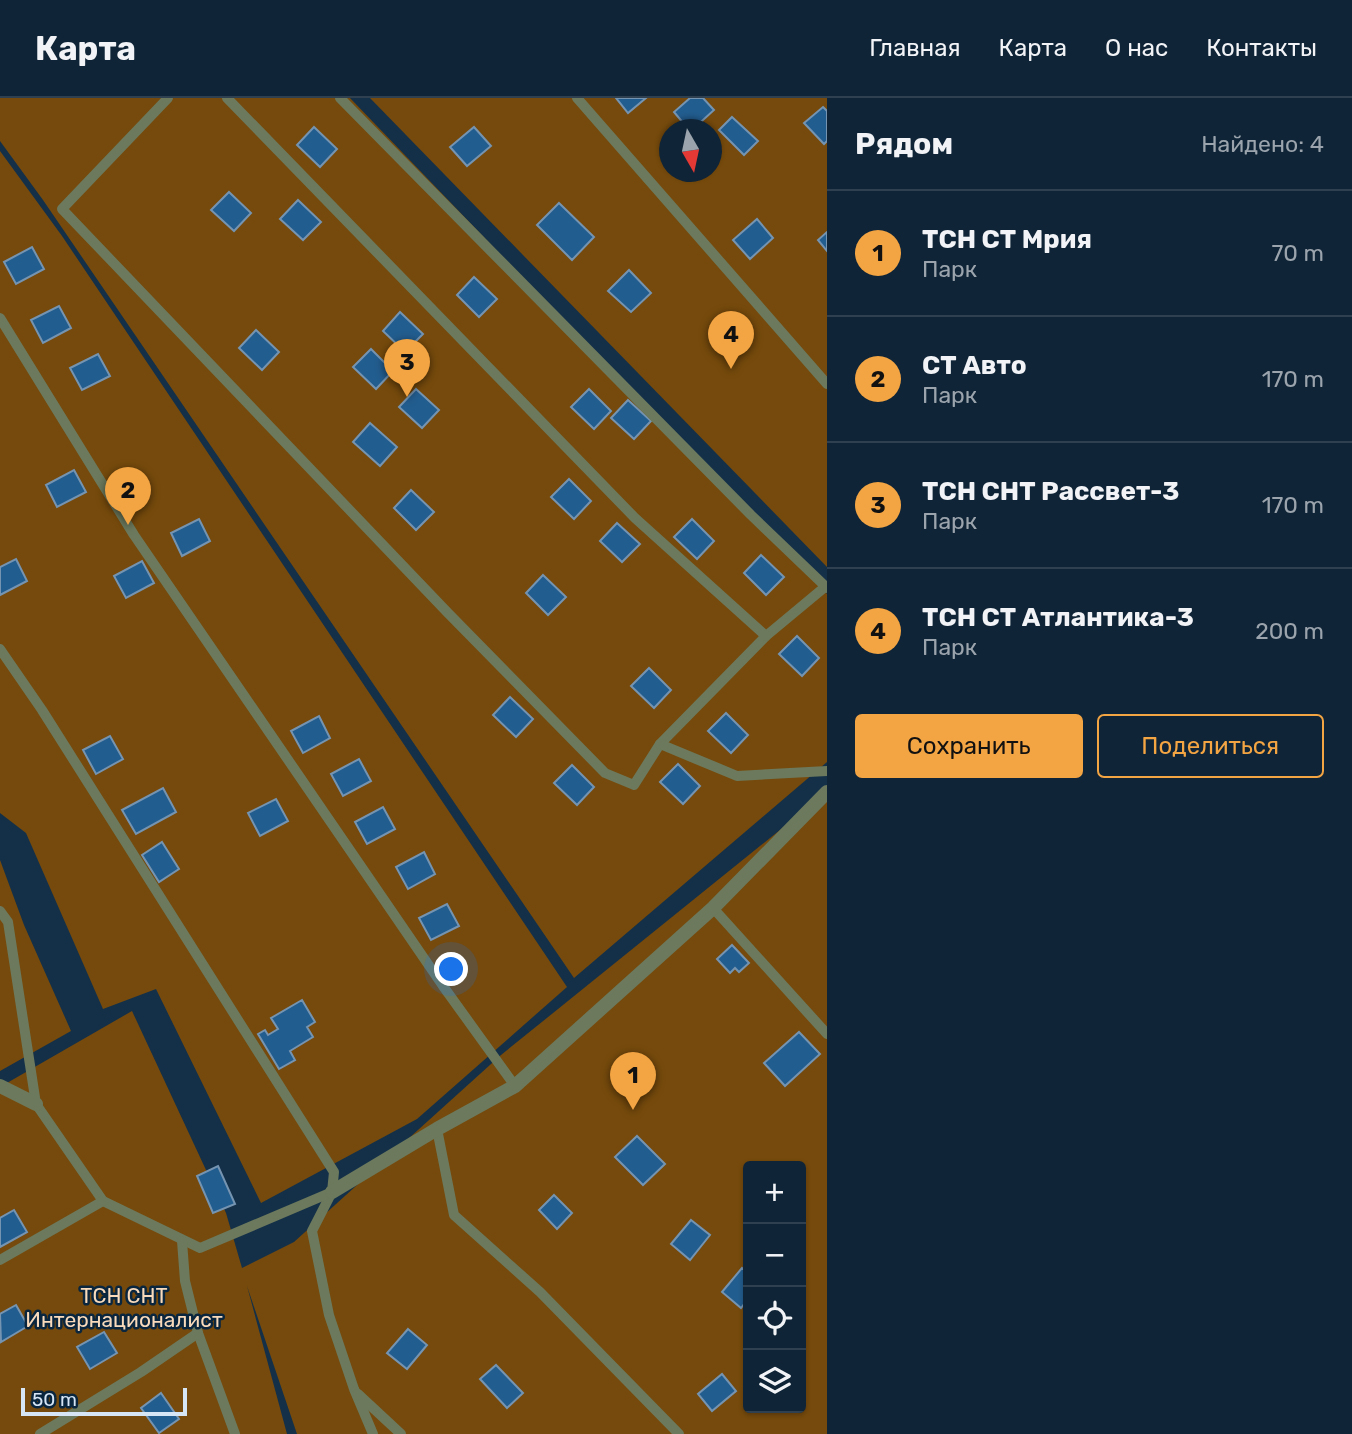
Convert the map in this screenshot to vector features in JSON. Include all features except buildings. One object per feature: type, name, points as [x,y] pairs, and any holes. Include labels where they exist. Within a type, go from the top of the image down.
[{"type":"street","points":[[332,1192],[515,1086],[713,908],[827,792]]},
{"type":"street","points":[[0,1086],[36,1104]]},
{"type":"lane","points":[[168,98],[62,209],[605,774],[634,785],[660,744],[766,636],[826,587],[340,98]]},
{"type":"lane","points":[[227,98],[635,518],[766,636]]},
{"type":"lane","points":[[577,98],[827,384]]},
{"type":"lane","points":[[0,318],[134,535],[443,986],[515,1086]]},
{"type":"lane","points":[[0,649],[42,710],[334,1172],[332,1192],[312,1231],[329,1315],[354,1389],[373,1434]]},
{"type":"lane","points":[[660,744],[737,776],[827,771]]},
{"type":"lane","points":[[713,908],[827,1034]]},
{"type":"lane","points":[[0,911],[8,922],[36,1104],[103,1201],[200,1248],[332,1192]]},
{"type":"lane","points":[[438,1129],[454,1215],[540,1292],[678,1434]]},
{"type":"lane","points":[[0,1260],[103,1201]]},
{"type":"lane","points":[[183,1241],[185,1280],[198,1333],[235,1434]]},
{"type":"lane","points":[[40,1434],[141,1372],[198,1333]]},
{"type":"lane","points":[[354,1389],[401,1434]]},
{"type":"green space","points":[[0,98],[350,98],[827,594],[827,762],[574,978],[0,141]]},
{"type":"green space","points":[[370,98],[827,98],[827,567]]},
{"type":"green space","points":[[0,151],[62,236],[567,987],[417,1119],[261,1203],[156,989],[103,1009],[26,833],[0,813]]},
{"type":"green space","name":"ТСН СНТ Интернационалист","points":[[827,792],[827,1434],[297,1434],[247,1286],[287,1434],[0,1434],[0,1087],[132,1011],[226,1213],[242,1268],[294,1242],[501,1055]]},
{"type":"green space","points":[[0,860],[24,925],[71,1031],[0,1071]]},
{"type":"place","name":"ТСН СТ Атлантика-3","points":[[731,369]]},
{"type":"place","name":"ТСН СНТ Рассвет-3","points":[[407,397]]},
{"type":"place","name":"СТ Авто","points":[[128,525]]},
{"type":"place","name":"ТСН СТ Мрия","points":[[633,1110]]}]
